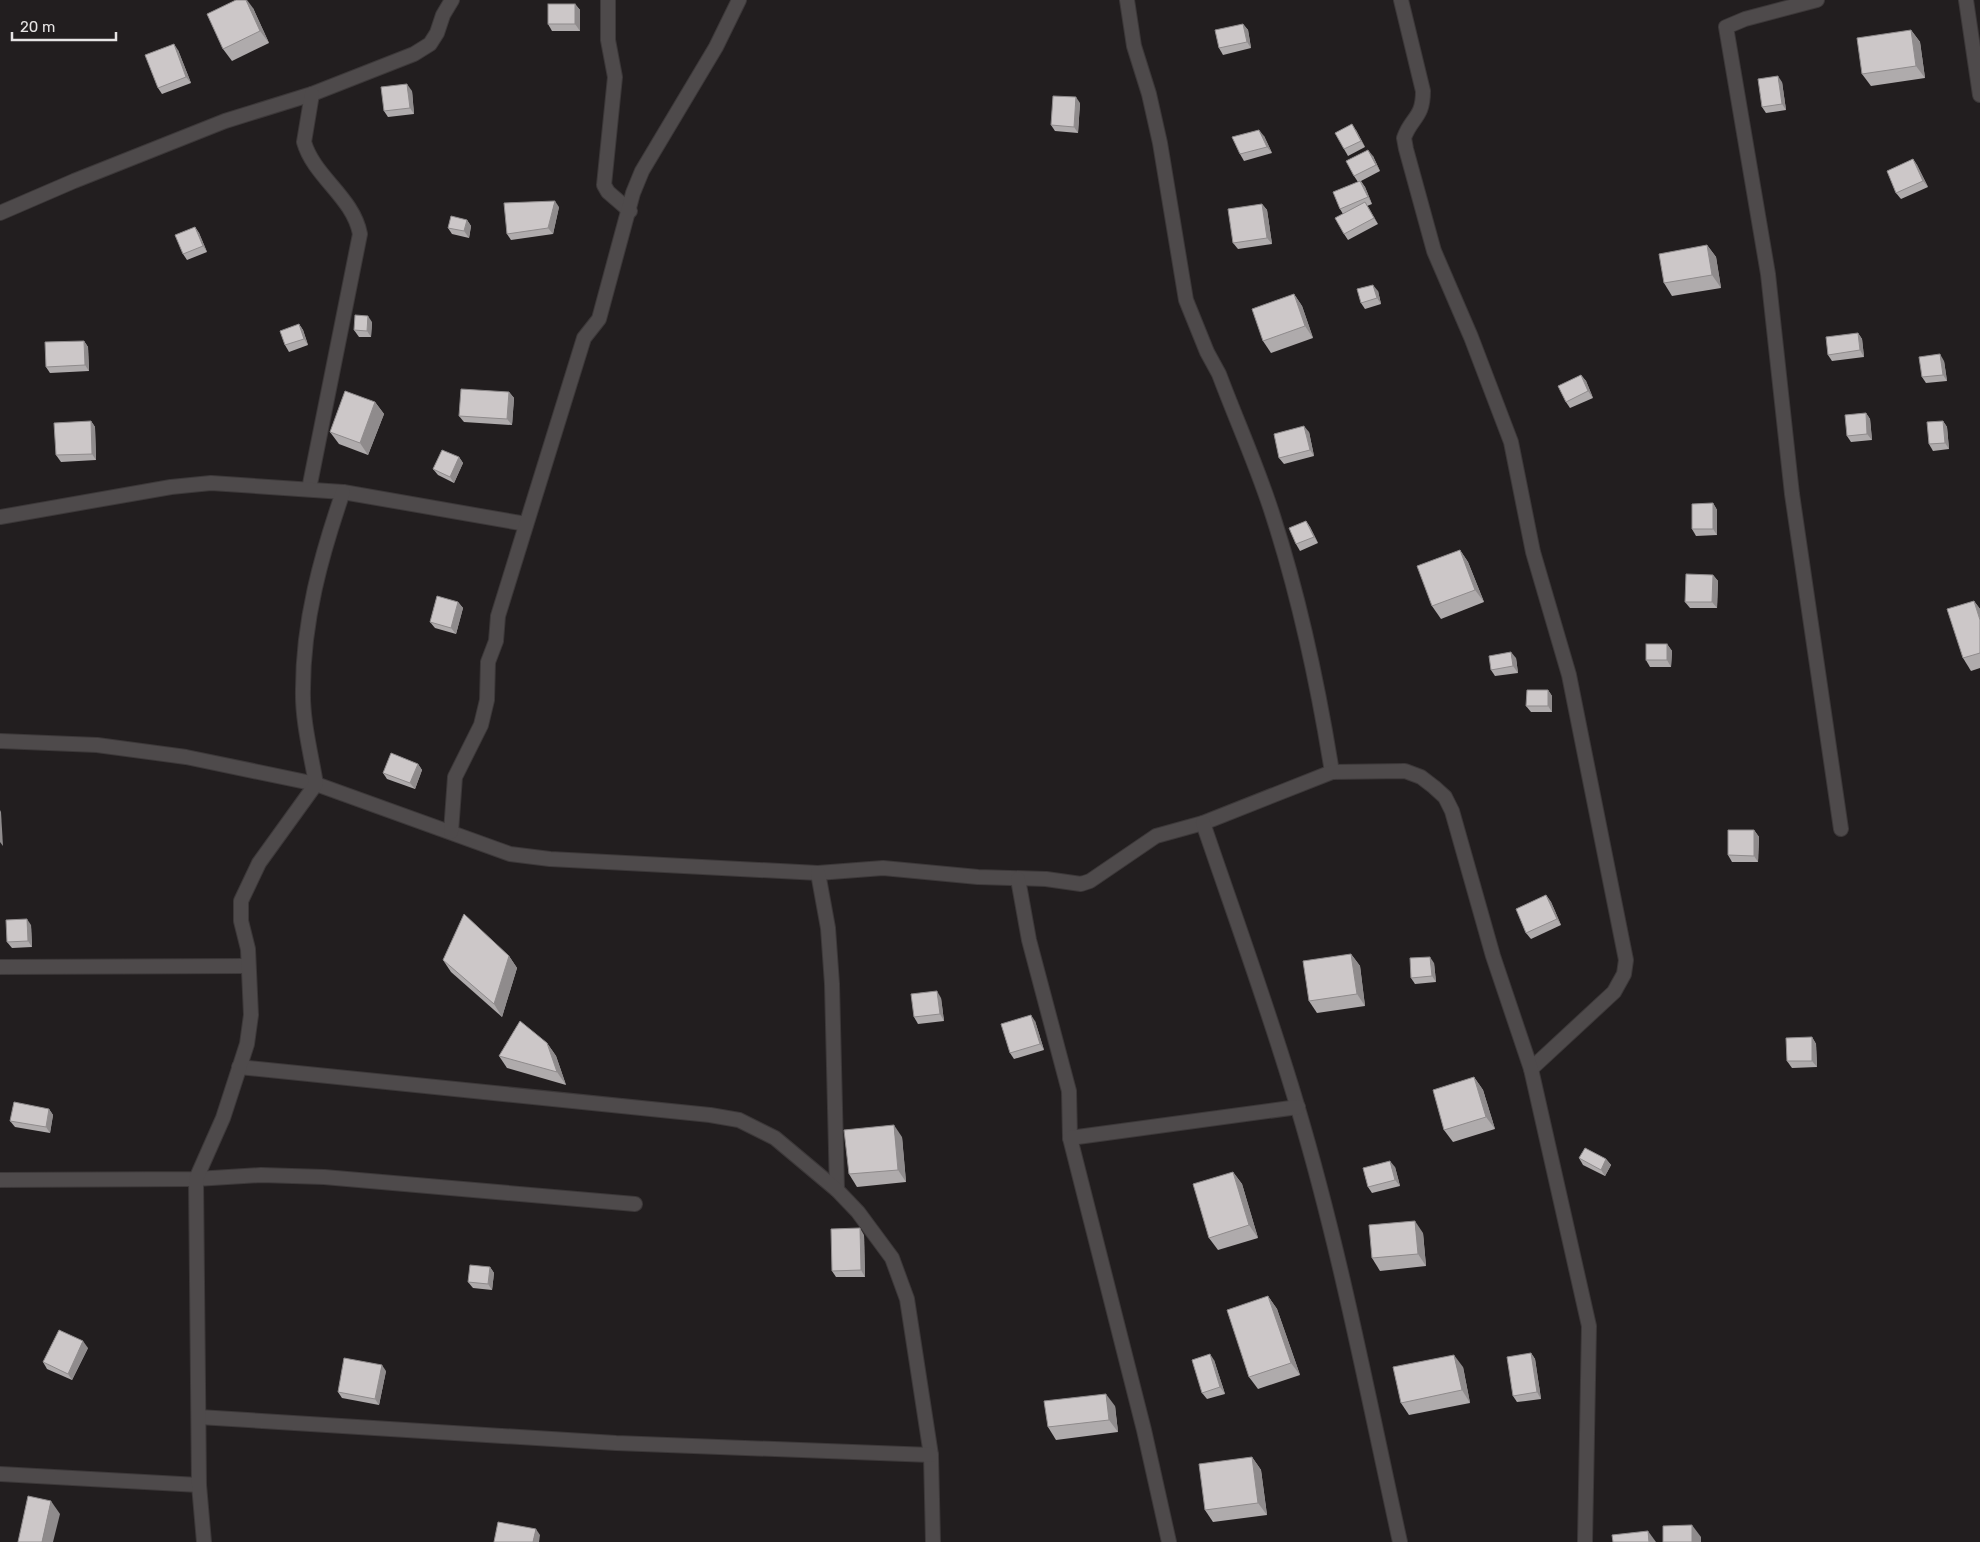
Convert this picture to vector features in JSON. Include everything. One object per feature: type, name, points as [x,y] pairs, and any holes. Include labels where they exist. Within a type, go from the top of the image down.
[{"type":"street","points":[[0,213],[224,121],[312,94],[414,54],[430,44],[437,34],[442,15],[452,0]]},
{"type":"street","points":[[608,0],[608,40],[615,76],[604,185],[608,192],[630,211]]},
{"type":"street","points":[[451,832],[455,777],[481,725],[487,700],[488,662],[496,641],[498,616],[584,338],[599,319],[642,171],[716,47],[739,0]]},
{"type":"street","points":[[1127,0],[1134,46],[1150,94],[1160,143],[1186,300],[1207,352],[1219,374],[1273,515],[1313,662],[1332,772]]},
{"type":"street","points":[[1401,0],[1423,91],[1423,106],[1420,114],[1404,138],[1406,149],[1434,251],[1471,337],[1511,442],[1533,552],[1569,675],[1626,960],[1624,974],[1614,992],[1531,1069]]},
{"type":"street","points":[[1817,0],[1745,19],[1726,27],[1768,274],[1792,494],[1841,829]]},
{"type":"street","points":[[1966,0],[1980,95]]},
{"type":"street","points":[[309,489],[360,234],[358,222],[314,164],[306,148],[304,142],[312,94]]},
{"type":"street","points":[[0,518],[171,487],[211,483],[343,492],[526,524]]},
{"type":"street","points":[[204,1542],[199,1485],[196,1179],[223,1118],[247,1044],[252,1015],[248,949],[241,921],[241,901],[259,864],[316,784],[302,692],[305,638],[313,594],[343,492]]},
{"type":"street","points":[[0,741],[97,745],[186,758],[316,784],[510,854],[550,859],[818,873],[883,868],[1018,879],[1046,879],[1081,884],[1090,882],[1145,841],[1172,830],[1203,823],[1332,772],[1405,771],[1421,777],[1445,797],[1452,811],[1493,956],[1531,1069],[1589,1326],[1585,1542]]},
{"type":"street","points":[[1203,823],[1268,1009],[1298,1107],[1346,1296],[1400,1542]]},
{"type":"street","points":[[818,873],[828,928],[832,984],[838,1190]]},
{"type":"street","points":[[1018,879],[1028,940],[1069,1092],[1070,1138],[1144,1430],[1169,1542]]},
{"type":"street","points":[[0,967],[248,966]]},
{"type":"street","points":[[240,1067],[710,1115],[739,1120],[775,1138],[838,1190],[858,1212],[892,1258],[907,1299],[931,1455],[933,1542]]},
{"type":"street","points":[[1070,1138],[1298,1107]]},
{"type":"street","points":[[0,1180],[196,1179],[261,1175],[324,1177],[635,1204]]},
{"type":"street","points":[[199,1417],[616,1443],[931,1455]]},
{"type":"street","points":[[0,1474],[199,1485]]},
{"type":"building","points":[[236,0],[246,0],[260,31],[223,49],[207,14]]},
{"type":"building","points":[[548,4],[575,4],[575,24],[548,24]]},
{"type":"building","points":[[1243,24],[1247,42],[1219,48],[1215,30]]},
{"type":"building","points":[[1911,30],[1916,66],[1862,74],[1857,38]]},
{"type":"building","points":[[174,44],[186,77],[158,88],[145,55]]},
{"type":"building","points":[[1778,76],[1782,104],[1762,107],[1758,79]]},
{"type":"building","points":[[407,84],[410,108],[384,111],[381,87]]},
{"type":"building","points":[[1053,96],[1076,97],[1074,127],[1051,125]]},
{"type":"building","points":[[1352,124],[1361,141],[1344,149],[1335,133]]},
{"type":"building","points":[[1259,130],[1267,147],[1240,154],[1232,137]]},
{"type":"building","points":[[1368,150],[1376,165],[1354,176],[1346,161]]},
{"type":"building","points":[[1913,159],[1923,181],[1896,193],[1887,171]]},
{"type":"building","points":[[1360,181],[1368,197],[1340,209],[1333,192]]},
{"type":"building","points":[[555,201],[548,228],[507,234],[504,203]]},
{"type":"building","points":[[1365,202],[1374,218],[1344,234],[1335,218]]},
{"type":"building","points":[[1262,204],[1267,238],[1233,243],[1228,209]]},
{"type":"building","points":[[451,216],[467,220],[464,231],[448,228]]},
{"type":"building","points":[[195,227],[203,246],[183,254],[175,235]]},
{"type":"building","points":[[1707,245],[1712,275],[1664,283],[1659,254]]},
{"type":"building","points":[[1373,285],[1377,298],[1361,303],[1357,289]]},
{"type":"building","points":[[1294,294],[1305,326],[1263,341],[1252,309]]},
{"type":"building","points":[[355,315],[368,316],[367,331],[354,330]]},
{"type":"building","points":[[299,324],[304,339],[285,345],[280,331]]},
{"type":"building","points":[[1858,333],[1860,350],[1828,355],[1826,337]]},
{"type":"building","points":[[84,341],[85,365],[46,367],[45,342]]},
{"type":"building","points":[[1940,354],[1943,375],[1922,377],[1919,357]]},
{"type":"building","points":[[1581,375],[1588,391],[1566,402],[1558,386]]},
{"type":"building","points":[[461,389],[509,392],[507,419],[459,416]]},
{"type":"building","points":[[345,391],[375,402],[360,443],[330,432]]},
{"type":"building","points":[[1866,413],[1867,434],[1847,436],[1845,415]]},
{"type":"building","points":[[91,421],[92,454],[56,455],[54,423]]},
{"type":"building","points":[[1943,421],[1945,443],[1929,444],[1927,422]]},
{"type":"building","points":[[1304,426],[1310,450],[1279,458],[1274,434]]},
{"type":"building","points":[[442,450],[459,457],[450,477],[433,469]]},
{"type":"building","points":[[1713,503],[1713,529],[1692,529],[1692,504]]},
{"type":"building","points":[[1306,521],[1314,537],[1296,544],[1289,528]]},
{"type":"building","points":[[1460,550],[1475,590],[1432,606],[1417,566]]},
{"type":"building","points":[[1686,574],[1713,575],[1712,602],[1685,602]]},
{"type":"building","points":[[437,596],[458,602],[451,628],[430,622]]},
{"type":"building","points":[[1974,601],[1980,620],[1980,653],[1963,658],[1947,609]]},
{"type":"building","points":[[1646,644],[1667,644],[1667,660],[1646,660]]},
{"type":"building","points":[[1511,652],[1513,666],[1491,670],[1489,656]]},
{"type":"building","points":[[1527,690],[1548,690],[1548,706],[1526,706]]},
{"type":"building","points":[[391,753],[418,764],[410,783],[383,773]]},
{"type":"building","points":[[1728,830],[1754,830],[1754,856],[1728,855]]},
{"type":"building","points":[[1546,895],[1557,919],[1526,933],[1516,909]]},
{"type":"building","points":[[464,914],[509,956],[494,1004],[443,960]]},
{"type":"building","points":[[27,919],[28,941],[7,942],[6,920]]},
{"type":"building","points":[[1351,954],[1357,994],[1309,1001],[1303,961]]},
{"type":"building","points":[[1430,957],[1432,976],[1411,978],[1410,958]]},
{"type":"building","points":[[937,991],[940,1014],[914,1017],[911,994]]},
{"type":"building","points":[[1031,1015],[1040,1044],[1010,1053],[1001,1024]]},
{"type":"building","points":[[520,1021],[547,1043],[557,1072],[499,1056]]},
{"type":"building","points":[[1812,1037],[1812,1061],[1787,1061],[1786,1038]]},
{"type":"building","points":[[1474,1077],[1486,1117],[1444,1130],[1433,1090]]},
{"type":"building","points":[[14,1102],[49,1109],[46,1127],[10,1121]]},
{"type":"building","points":[[894,1125],[898,1170],[849,1174],[844,1130]]},
{"type":"building","points":[[1585,1148],[1606,1159],[1601,1170],[1579,1158]]},
{"type":"building","points":[[1390,1161],[1395,1180],[1368,1187],[1363,1168]]},
{"type":"building","points":[[1233,1172],[1249,1225],[1209,1238],[1193,1184]]},
{"type":"building","points":[[1415,1221],[1418,1254],[1372,1258],[1369,1225]]},
{"type":"building","points":[[860,1228],[861,1270],[832,1271],[831,1229]]},
{"type":"building","points":[[470,1265],[490,1267],[488,1284],[468,1282]]},
{"type":"building","points":[[1268,1296],[1291,1363],[1249,1377],[1227,1310]]},
{"type":"building","points":[[59,1330],[83,1341],[68,1374],[43,1362]]},
{"type":"building","points":[[1531,1353],[1537,1392],[1513,1396],[1507,1357]]},
{"type":"building","points":[[1210,1354],[1220,1387],[1202,1393],[1192,1360]]},
{"type":"building","points":[[1454,1355],[1462,1390],[1401,1403],[1393,1367]]},
{"type":"building","points":[[344,1358],[382,1365],[375,1399],[338,1392]]},
{"type":"building","points":[[1106,1394],[1109,1420],[1048,1427],[1044,1401]]},
{"type":"building","points":[[1252,1457],[1258,1503],[1205,1510],[1199,1464]]},
{"type":"building","points":[[28,1496],[51,1501],[42,1542],[18,1542]]},
{"type":"building","points":[[498,1522],[536,1529],[533,1542],[494,1542]]},
{"type":"building","points":[[1692,1525],[1692,1542],[1663,1542],[1663,1526]]},
{"type":"building","points":[[1648,1531],[1649,1542],[1613,1542],[1612,1535]]}]
